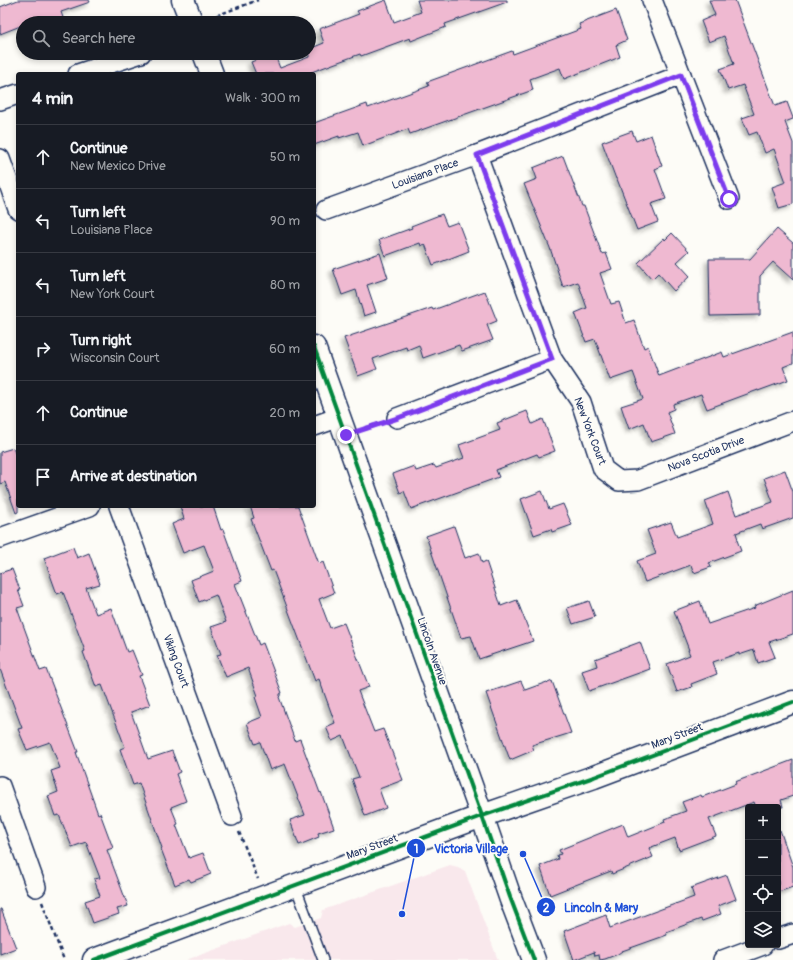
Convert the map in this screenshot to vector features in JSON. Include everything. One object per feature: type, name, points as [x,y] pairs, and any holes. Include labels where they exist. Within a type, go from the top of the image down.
[{"type":"street","points":[[183,0],[194,16]]},
{"type":"street","points":[[652,0],[729,199]]},
{"type":"street","points":[[84,72],[119,60]]},
{"type":"street","points":[[207,60],[211,72]]},
{"type":"street","name":"Louisiana Place","points":[[326,210],[477,155],[681,75]]},
{"type":"street","points":[[0,100],[16,95]]},
{"type":"street","name":"New York Court","points":[[477,155],[552,359],[581,402],[603,469],[618,481]]},
{"type":"street","points":[[0,159],[16,203]]},
{"type":"street","name":"Lincoln Avenue","points":[[316,352],[510,897],[534,960]]},
{"type":"street","points":[[398,418],[552,359]]},
{"type":"street","name":"Nova Scotia Drive","points":[[618,481],[638,480],[793,421]]},
{"type":"street","points":[[316,426],[343,426]]},
{"type":"street","points":[[0,538],[84,508]]},
{"type":"street","name":"Viking Court","points":[[121,508],[232,816]]},
{"type":"street","name":"Mary Street","points":[[104,958],[482,816],[594,778],[793,702]]},
{"type":"street","points":[[0,786],[36,887]]},
{"type":"street","points":[[781,939],[793,934]]},
{"type":"street","points":[[723,960],[755,948]]},
{"type":"lane","points":[[295,885],[323,960]]},
{"type":"path","points":[[214,16],[258,0]]},
{"type":"path","points":[[343,426],[398,418]]},
{"type":"path","points":[[232,816],[266,896]]},
{"type":"path","points":[[36,887],[64,960]]},
{"type":"shaded area","points":[[450,865],[465,871],[498,960],[186,960],[289,923],[295,927],[321,918],[323,910]]},
{"type":"building","points":[[18,0],[89,0],[90,2],[61,12],[62,16],[16,16],[16,28],[0,34],[0,7]]},
{"type":"building","points":[[386,0],[394,22],[421,12],[417,0],[507,0],[507,2],[445,24],[446,27],[411,41],[410,38],[311,72],[255,72],[251,62],[256,60],[277,60],[280,68],[301,60],[316,60],[316,46],[324,43],[319,29],[359,14],[357,11]]},
{"type":"building","points":[[709,0],[735,0],[775,106],[787,102],[793,118],[785,122],[793,143],[793,204],[779,208],[772,187],[786,182],[774,149],[765,153],[757,132],[749,135],[742,118],[754,114],[743,85],[728,90],[720,69],[734,64],[724,36],[709,42],[701,21],[715,15]]},
{"type":"building","points":[[616,10],[627,40],[616,45],[620,57],[564,79],[560,68],[530,79],[533,90],[410,134],[408,129],[363,146],[358,132],[339,138],[339,136],[316,144],[316,122],[367,104],[368,108],[429,86],[427,82],[512,51],[513,54],[581,29],[579,24]]},
{"type":"building","points":[[632,131],[636,141],[651,135],[662,166],[655,169],[666,199],[651,204],[658,222],[637,230],[602,142]]},
{"type":"building","points":[[563,156],[602,254],[606,253],[612,269],[600,273],[611,304],[619,302],[626,323],[634,320],[644,348],[648,346],[659,376],[722,352],[724,357],[793,332],[793,363],[783,367],[788,380],[707,409],[701,394],[673,404],[674,409],[667,412],[675,434],[651,442],[644,423],[629,429],[621,406],[643,399],[633,372],[610,380],[595,339],[586,342],[575,313],[587,308],[578,282],[563,287],[550,248],[524,184],[537,179],[533,168]]},
{"type":"building","points":[[442,214],[447,226],[458,222],[469,251],[433,265],[425,244],[421,246],[420,243],[385,256],[379,240],[412,228],[411,226]]},
{"type":"building","points":[[777,229],[793,243],[793,280],[773,262],[760,276],[760,315],[710,316],[709,259],[750,259]]},
{"type":"building","points":[[672,233],[689,251],[677,262],[690,276],[674,291],[658,273],[652,279],[638,263],[664,238],[665,240]]},
{"type":"building","points":[[380,253],[388,278],[367,285],[376,312],[364,316],[356,290],[342,295],[333,269]]},
{"type":"building","points":[[485,291],[497,321],[487,325],[493,340],[462,351],[459,345],[423,358],[419,345],[407,350],[406,347],[373,359],[377,369],[358,376],[344,338],[432,308],[433,310]]},
{"type":"building","points":[[527,411],[532,424],[543,419],[555,451],[539,457],[537,454],[496,470],[499,477],[411,509],[404,491],[400,493],[393,474],[414,466],[416,471],[434,465],[436,468],[464,458],[459,445],[500,430],[497,423]]},
{"type":"building","points":[[13,448],[16,455],[16,508],[18,508],[18,512],[16,513],[5,482],[0,484],[0,452]]},
{"type":"building","points":[[785,470],[793,492],[793,518],[762,529],[760,524],[736,533],[741,551],[709,563],[711,567],[694,573],[691,565],[645,582],[637,561],[656,554],[647,530],[671,522],[677,537],[713,524],[705,501],[728,492],[736,515],[773,502],[764,478]]},
{"type":"building","points":[[542,491],[549,509],[563,504],[572,525],[552,532],[551,529],[534,535],[521,499]]},
{"type":"building","points":[[181,508],[214,508],[242,581],[235,584],[259,645],[263,643],[282,693],[279,697],[295,741],[300,739],[334,828],[318,833],[319,837],[299,845],[290,820],[305,815],[285,764],[270,770],[260,742],[255,744],[247,723],[262,717],[255,697],[258,696],[248,668],[226,677],[217,655],[221,654],[211,627],[226,622],[216,595],[199,602],[191,580],[214,571],[204,545],[183,553],[172,524],[184,519]]},
{"type":"building","points":[[251,508],[299,508],[319,564],[323,562],[334,593],[319,599],[330,628],[344,623],[369,687],[358,691],[374,732],[383,729],[403,780],[379,789],[386,808],[365,816],[352,779],[359,777],[343,736],[332,741],[326,727],[335,723],[319,679],[315,681],[273,570],[271,571],[251,519],[254,518]]},
{"type":"building","points":[[454,526],[465,558],[479,553],[482,563],[486,561],[501,606],[517,600],[533,641],[479,659],[471,636],[461,638],[426,536]]},
{"type":"building","points":[[73,547],[77,558],[89,553],[100,584],[86,588],[96,614],[111,608],[127,652],[132,650],[142,675],[139,676],[150,705],[131,712],[148,759],[172,751],[180,772],[176,774],[186,801],[171,807],[178,824],[176,825],[189,858],[203,853],[211,874],[191,882],[189,879],[175,885],[161,849],[162,848],[139,783],[133,785],[120,749],[125,747],[102,685],[96,687],[83,652],[85,651],[63,592],[57,594],[44,558]]},
{"type":"building","points":[[12,569],[24,606],[17,608],[40,671],[46,669],[78,752],[76,752],[98,814],[100,813],[113,848],[107,850],[128,906],[117,909],[119,914],[93,923],[85,901],[100,896],[94,879],[100,878],[86,842],[72,847],[59,815],[55,816],[48,796],[58,792],[51,771],[60,768],[50,742],[27,750],[18,729],[22,728],[0,669],[0,573]]},
{"type":"building","points":[[793,590],[793,634],[769,642],[775,657],[758,663],[754,650],[739,655],[739,653],[713,662],[717,674],[691,684],[692,687],[677,692],[667,664],[690,655],[674,611],[700,601],[708,624],[755,608],[754,606]]},
{"type":"building","points":[[589,601],[595,617],[573,624],[567,608]]},
{"type":"building","points":[[640,642],[650,669],[589,691],[582,671],[597,666],[595,659]]},
{"type":"building","points":[[521,681],[525,690],[552,681],[571,733],[532,745],[534,750],[510,760],[486,693]]},
{"type":"building","points":[[793,760],[793,796],[781,800],[783,807],[781,807],[781,804],[755,804],[754,802],[745,804],[745,805],[709,819],[716,836],[679,850],[675,838],[649,848],[653,857],[612,874],[611,871],[550,895],[540,866],[558,859],[557,855],[561,854],[559,850],[623,824],[628,837],[665,822],[664,819],[686,811],[682,802],[701,795],[702,797],[736,784],[735,782]]},
{"type":"building","points":[[781,833],[793,867],[793,887],[781,891]]},
{"type":"building","points":[[727,875],[736,899],[718,906],[721,914],[702,921],[701,919],[666,932],[667,935],[622,951],[605,959],[600,960],[599,955],[595,956],[594,952],[574,960],[564,931],[606,915],[610,928],[694,897],[691,888]]},
{"type":"building","points":[[0,909],[16,948],[0,954]]},
{"type":"cycle path","points":[[316,353],[510,897],[534,960]]},
{"type":"cycle path","points":[[94,960],[482,816],[594,777],[793,702]]},
{"type":"place","name":"Lincoln & Mary","points":[[523,854]]},
{"type":"place","name":"Victoria Village","points":[[402,914]]},
{"type":"route","points":[[346,435],[398,418],[552,359],[477,155],[681,75],[729,199]]}]
